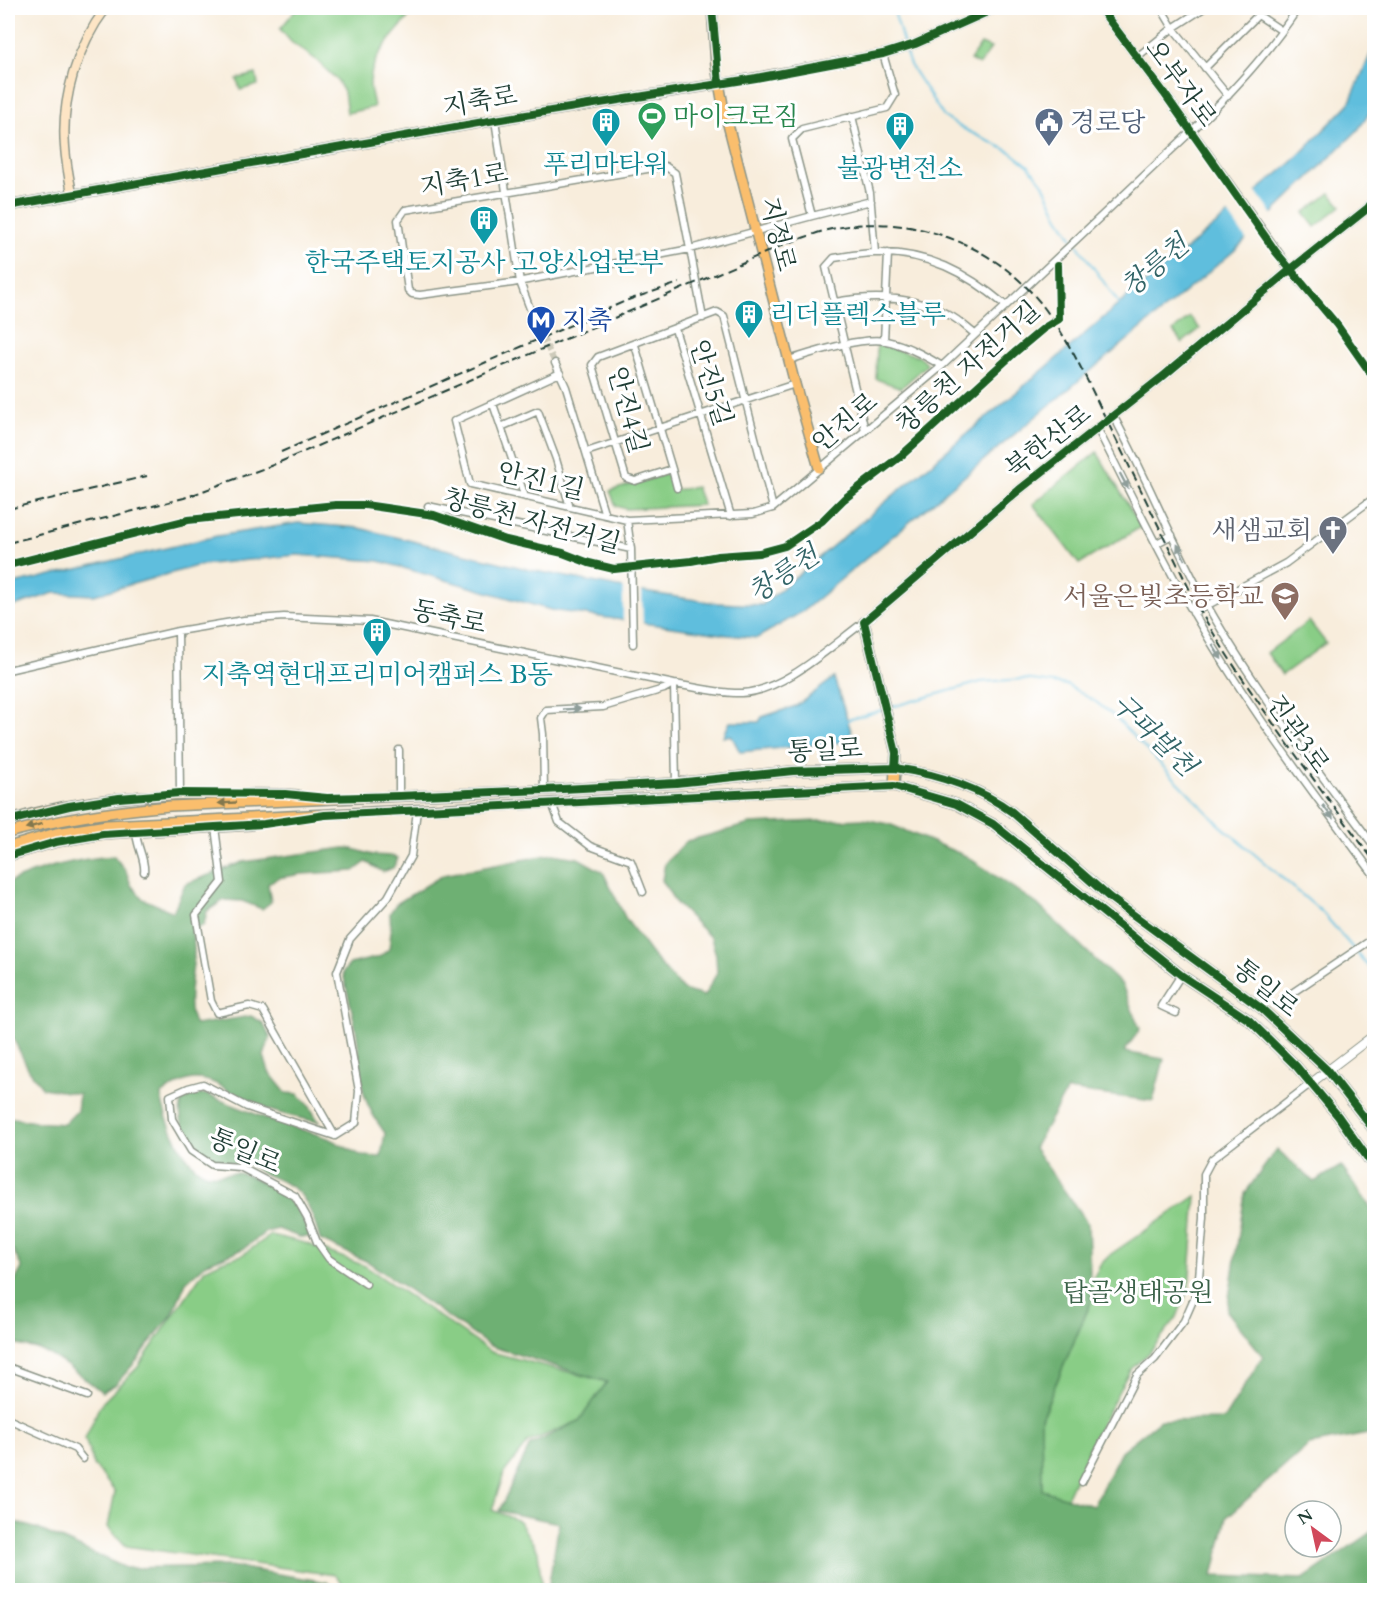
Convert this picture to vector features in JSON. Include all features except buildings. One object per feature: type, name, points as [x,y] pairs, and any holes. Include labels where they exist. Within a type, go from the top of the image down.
[{"type":"main road","points":[[72,193],[64,147],[72,81],[83,44],[106,8]]},
{"type":"main road","name":"지정로","points":[[712,8],[723,105],[819,468]]},
{"type":"main road","name":"지축로","points":[[8,206],[72,193],[719,84],[883,54],[915,44],[996,8]]},
{"type":"main road","name":"오부자로","points":[[1100,8],[1290,270]]},
{"type":"main road","name":"북한산로","points":[[864,622],[1019,490],[1114,417],[1368,208],[1374,199]]},
{"type":"main road","points":[[864,622],[896,753],[894,786]]},
{"type":"main road","name":"통일로","points":[[8,834],[53,821],[109,811],[327,798],[676,783],[793,771],[895,768],[946,779],[999,803],[1049,843],[1109,897],[1262,1009],[1327,1070],[1374,1130]]},
{"type":"main road","name":"통일로","points":[[8,847],[56,833],[107,825],[675,799],[894,786],[956,804],[993,824],[1181,975],[1249,1020],[1296,1065],[1338,1116],[1374,1167]]},
{"type":"main road","points":[[8,821],[69,806],[119,798],[180,793],[285,794],[327,798]]},
{"type":"main road","points":[[8,856],[56,842],[103,834],[264,824],[325,815]]},
{"type":"street","points":[[1161,8],[1173,28],[1228,96]]},
{"type":"street","points":[[1137,57],[1173,28],[1204,8]]},
{"type":"street","points":[[1252,8],[1258,15],[1282,31]]},
{"type":"street","points":[[1205,68],[1258,15],[1262,8]]},
{"type":"street","points":[[1190,132],[1228,96],[1298,8]]},
{"type":"street","points":[[812,216],[792,139],[802,129],[887,108],[894,95],[883,54]]},
{"type":"street","points":[[852,116],[871,201],[875,253]]},
{"type":"street","points":[[495,120],[520,282],[535,322]]},
{"type":"street","name":"안진로","points":[[605,515],[627,520],[731,516],[753,514],[773,508],[942,366],[1190,132]]},
{"type":"street","name":"지축1로","points":[[690,249],[675,173],[664,166],[405,210],[398,220],[406,284],[412,294],[420,295],[520,282],[690,249],[871,201]]},
{"type":"street","points":[[690,249],[703,318]]},
{"type":"street","points":[[884,341],[888,253]]},
{"type":"street","points":[[865,430],[826,267],[834,258],[888,253],[935,262],[963,273],[1005,305]]},
{"type":"street","points":[[1290,270],[1337,325],[1374,378]]},
{"type":"street","points":[[835,302],[862,297],[916,302],[950,315],[975,334]]},
{"type":"street","name":"안진5길","points":[[731,516],[675,329],[717,312],[724,316],[773,508]]},
{"type":"street","points":[[635,345],[675,329]]},
{"type":"street","points":[[789,360],[846,345],[884,341],[918,352],[942,366]]},
{"type":"street","name":"안진4길","points":[[635,345],[660,429],[672,469],[635,481],[626,478],[592,364],[598,357],[635,345]]},
{"type":"street","points":[[555,363],[566,387],[605,515]]},
{"type":"street","name":"안진1길","points":[[560,373],[454,422],[470,484],[605,515]]},
{"type":"street","points":[[586,452],[795,384]]},
{"type":"street","points":[[493,404],[525,497]]},
{"type":"street","points":[[501,428],[538,411],[556,459],[570,507]]},
{"type":"street","name":"진관3로","points":[[1114,417],[1206,604],[1278,715],[1374,846]]},
{"type":"street","name":"진관3로","points":[[1097,428],[1193,613],[1284,753],[1374,875]]},
{"type":"street","points":[[672,469],[677,488]]},
{"type":"street","points":[[1193,613],[1286,563],[1374,498]]},
{"type":"street","points":[[428,506],[631,549]]},
{"type":"street","points":[[627,520],[631,549],[633,644]]},
{"type":"street","points":[[1157,543],[1172,535]]},
{"type":"street","name":"동축로","points":[[8,670],[178,631],[244,620],[284,617],[370,621],[674,684],[743,693],[762,690],[787,679],[864,622]]},
{"type":"street","points":[[178,631],[180,793]]},
{"type":"street","points":[[544,790],[541,718],[546,710],[603,707],[674,684],[676,783]]},
{"type":"street","points":[[399,750],[399,796]]},
{"type":"street","points":[[552,803],[559,822],[590,846],[631,861],[643,892]]},
{"type":"street","points":[[215,827],[222,882],[196,915],[212,1001],[217,1013],[249,1006],[263,1010],[335,1136],[356,1123],[359,1090],[336,972],[350,939],[388,897],[411,856],[417,811]]},
{"type":"street","points":[[136,831],[136,843],[145,867],[144,872]]},
{"type":"street","points":[[1283,999],[1374,938]]},
{"type":"street","points":[[1176,1013],[1161,1006],[1181,975]]},
{"type":"street","points":[[1082,1482],[1137,1375],[1155,1359],[1184,1321],[1197,1289],[1204,1218],[1204,1174],[1212,1159],[1374,1035]]},
{"type":"street","name":"통일로","points":[[335,1136],[247,1107],[203,1084],[170,1096],[172,1119],[191,1151],[212,1165],[240,1167],[296,1196],[317,1242],[329,1259],[366,1284]]},
{"type":"street","points":[[8,1367],[87,1395]]},
{"type":"street","points":[[8,1419],[28,1430],[43,1433],[75,1449],[83,1459]]},
{"type":"green space","points":[[297,8],[415,8],[387,42],[375,61],[370,83],[374,107],[347,113],[344,92],[337,80],[315,59],[291,42],[280,29]]},
{"type":"green space","points":[[981,44],[991,48],[979,65],[970,60]]},
{"type":"green space","points":[[256,74],[258,85],[240,90],[237,79]]},
{"type":"green space","points":[[1330,193],[1341,206],[1315,227],[1304,213]]},
{"type":"green space","points":[[1190,317],[1200,329],[1182,343],[1173,331]]},
{"type":"green space","points":[[877,344],[918,356],[928,364],[901,388],[876,379]]},
{"type":"green space","points":[[1097,452],[1141,527],[1079,564],[1033,504]]},
{"type":"green space","points":[[669,473],[675,490],[696,487],[703,505],[626,509],[616,506],[610,491]]},
{"type":"green space","points":[[1309,621],[1326,643],[1282,675],[1267,653]]},
{"type":"green space","points":[[863,819],[889,824],[966,856],[1037,904],[1122,985],[1140,1029],[1124,1052],[1164,1059],[1153,1101],[1067,1090],[1034,1148],[1088,1224],[1091,1302],[1041,1418],[1042,1490],[1093,1506],[1121,1451],[1160,1420],[1224,1419],[1263,1356],[1227,1311],[1245,1193],[1277,1149],[1314,1182],[1341,1166],[1374,1212],[1374,1433],[1309,1445],[1227,1517],[1213,1576],[1303,1579],[1332,1559],[1343,1559],[1343,1551],[1374,1530],[1374,1590],[884,1590],[864,1585],[846,1590],[551,1590],[549,1583],[559,1523],[499,1511],[530,1445],[579,1421],[607,1382],[490,1346],[368,1262],[320,1240],[306,1203],[292,1187],[251,1166],[214,1158],[197,1147],[185,1131],[180,1112],[182,1102],[192,1096],[205,1094],[268,1119],[328,1138],[362,1156],[381,1157],[385,1133],[369,1108],[362,1086],[356,1028],[343,972],[350,964],[379,957],[389,949],[390,913],[396,904],[443,875],[553,854],[578,858],[603,872],[626,919],[655,959],[683,990],[704,996],[717,973],[716,955],[711,938],[675,902],[662,880],[665,863],[687,841],[750,824]]},
{"type":"green space","points":[[344,848],[398,858],[393,868],[383,872],[366,862],[354,871],[278,878],[268,884],[271,902],[262,909],[242,901],[224,900],[207,911],[204,924],[192,932],[194,956],[190,1007],[195,1025],[251,1016],[263,1023],[270,1037],[264,1056],[269,1072],[286,1093],[298,1094],[308,1104],[319,1122],[263,1108],[218,1085],[203,1080],[186,1081],[161,1095],[170,1127],[182,1150],[197,1168],[209,1174],[243,1174],[269,1186],[296,1208],[311,1237],[299,1237],[278,1229],[266,1232],[243,1249],[207,1263],[186,1282],[172,1315],[139,1358],[115,1385],[102,1392],[54,1357],[8,1341],[8,1294],[22,1268],[13,1250],[8,1247],[8,1117],[64,1124],[77,1111],[79,1094],[43,1088],[29,1070],[8,1028],[8,883],[59,865],[114,856],[126,871],[131,885],[143,899],[173,912],[185,884],[243,862]]},
{"type":"green space","name":"탑골생태공원","points":[[1196,1196],[1189,1287],[1177,1317],[1149,1353],[1130,1370],[1066,1498],[1042,1490],[1041,1419],[1091,1302],[1091,1282],[1101,1264],[1111,1254]]},
{"type":"green space","points":[[271,1235],[305,1243],[365,1266],[491,1352],[607,1382],[579,1421],[528,1442],[504,1473],[492,1510],[519,1521],[538,1551],[542,1590],[348,1590],[335,1575],[126,1546],[108,1527],[115,1492],[94,1465],[85,1439],[100,1405],[138,1367],[205,1269],[242,1255]]},
{"type":"green space","points":[[8,1520],[38,1529],[126,1568],[230,1566],[327,1582],[335,1590],[8,1590]]},
{"type":"water","points":[[1374,46],[1374,106],[1358,130],[1234,251],[802,612],[757,638],[551,610],[379,561],[297,555],[200,565],[94,595],[54,593],[8,608],[9,585],[217,536],[298,523],[359,528],[531,570],[644,592],[716,603],[762,605],[1119,304],[1291,163],[1349,104]]},
{"type":"water","points":[[834,678],[852,734],[845,742],[740,752],[731,735],[723,737],[730,722],[759,722],[762,717],[796,706]]},
{"type":"pier","points":[[1254,189],[1274,216],[1248,242],[1227,212]]},
{"type":"pier","points":[[623,585],[642,588],[643,626],[623,623]]},
{"type":"waterway","points":[[893,8],[904,45]]},
{"type":"waterway","points":[[905,51],[910,65],[944,117],[1011,152],[1029,166],[1043,184],[1058,216],[1073,239]]},
{"type":"waterway","name":"창릉천","points":[[1076,243],[1120,305]]},
{"type":"waterway","name":"구파발천","points":[[888,708],[981,682],[1024,679],[1067,685],[1096,702],[1115,717],[1219,824],[1322,912],[1374,973]]},
{"type":"waterway","name":"구파발천","points":[[847,720],[883,710]]},
{"type":"tunnel","points":[[535,322],[555,363]]},
{"type":"railway","points":[[8,543],[184,498],[273,465],[788,243],[836,228],[866,224],[896,225],[926,230],[982,253],[1007,270],[1029,290],[1048,313],[1081,367],[1199,609],[1261,706],[1374,861]]},
{"type":"railway","points":[[281,452],[628,300],[679,283]]},
{"type":"railway","points":[[8,509],[147,476]]},
{"type":"cycle path","points":[[712,8],[719,84]]},
{"type":"cycle path","points":[[8,206],[495,120],[756,78],[883,54],[915,44],[996,8]]},
{"type":"cycle path","points":[[1100,8],[1164,93],[1276,252],[1337,325],[1374,378]]},
{"type":"cycle path","points":[[895,768],[896,753],[864,622],[1019,490],[1161,378],[1368,208],[1374,199]]},
{"type":"cycle path","name":"창릉천 자전거길","points":[[8,565],[188,520],[336,505],[365,505],[434,515],[506,540],[563,553],[614,569],[759,553],[785,546],[822,521],[844,499],[902,455],[1013,354],[1044,328],[1059,319],[1058,265]]},
{"type":"cycle path","points":[[8,821],[69,806],[119,798],[180,793],[285,794],[327,798],[676,783],[793,771],[895,768],[926,774],[985,795],[1012,812],[1109,897],[1262,1009],[1327,1070],[1374,1130]]},
{"type":"cycle path","points":[[8,856],[56,842],[103,834],[264,824],[325,815],[894,786],[956,804],[993,824],[1181,975],[1249,1020],[1296,1066],[1338,1116],[1374,1167]]},
{"type":"place","name":"마이크로짐","points":[[652,142]]},
{"type":"place","name":"푸리마타워","points":[[606,148]]},
{"type":"place","name":"경로당","points":[[1049,148]]},
{"type":"place","name":"불광변전소","points":[[900,152]]},
{"type":"place","name":"한국주택토지공사 고양사업본부","points":[[484,246]]},
{"type":"place","name":"리더플렉스블루","points":[[749,340]]},
{"type":"place","name":"지축","points":[[541,346]]},
{"type":"place","name":"새샘교회","points":[[1333,556]]},
{"type":"place","name":"서울은빛초등학교","points":[[1285,622]]},
{"type":"place","name":"지축역현대프리미어캠퍼스 B동","points":[[377,658]]}]
